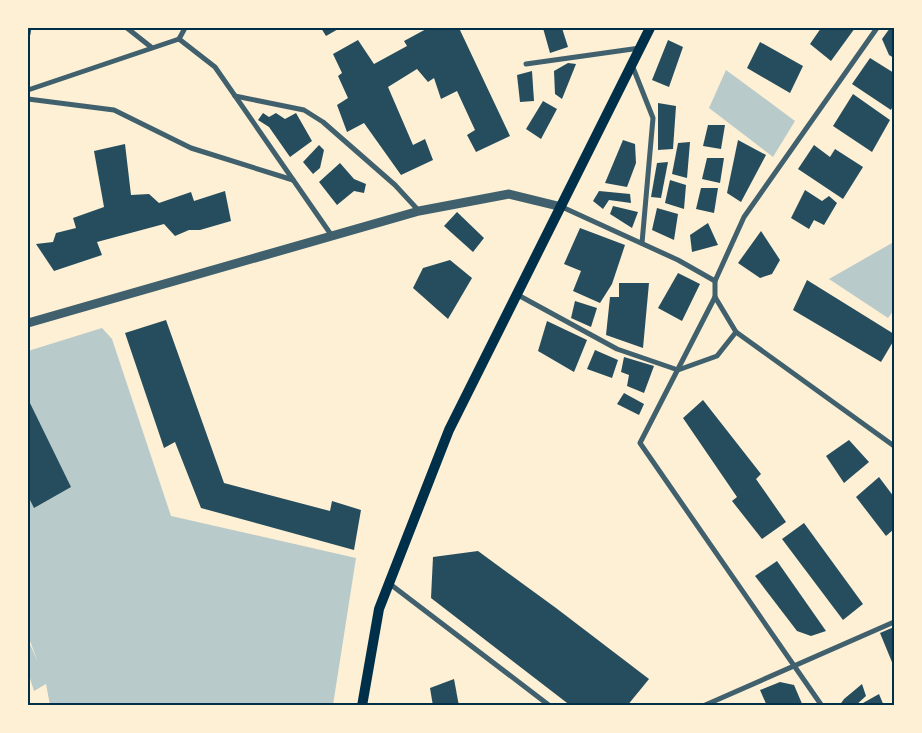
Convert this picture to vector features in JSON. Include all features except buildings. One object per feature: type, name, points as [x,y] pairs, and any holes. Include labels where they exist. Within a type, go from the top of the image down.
[{"type":"main road","points":[[362,706],[379,609],[449,430],[650,28]]},
{"type":"street","points":[[28,34],[30,28]]},
{"type":"street","points":[[127,28],[150,47]]},
{"type":"street","points":[[28,90],[150,47],[179,39],[185,28]]},
{"type":"street","points":[[822,706],[640,443],[715,297],[716,281],[744,217],[877,28]]},
{"type":"street","points":[[179,39],[215,68],[332,236]]},
{"type":"street","points":[[526,64],[640,48]]},
{"type":"street","points":[[632,64],[653,118],[642,243]]},
{"type":"street","points":[[235,96],[304,110],[323,122],[366,160],[418,211]]},
{"type":"street","points":[[28,99],[114,110],[191,148],[293,180]]},
{"type":"street","points":[[28,323],[418,211],[510,194],[562,207],[678,260],[716,281]]},
{"type":"street","points":[[518,295],[617,349],[678,370],[717,356],[736,332]]},
{"type":"street","points":[[715,297],[736,332],[894,446]]},
{"type":"street","points":[[390,584],[550,706]]},
{"type":"street","points":[[702,706],[894,622]]},
{"type":"shaded area","points":[[726,70],[795,121],[773,157],[709,108]]},
{"type":"shaded area","points":[[894,243],[894,310],[888,318],[829,279]]},
{"type":"shaded area","points":[[102,328],[112,339],[171,516],[356,558],[333,705],[50,705],[46,684],[34,691],[28,672],[28,640],[38,662],[28,636],[28,351]]}]
